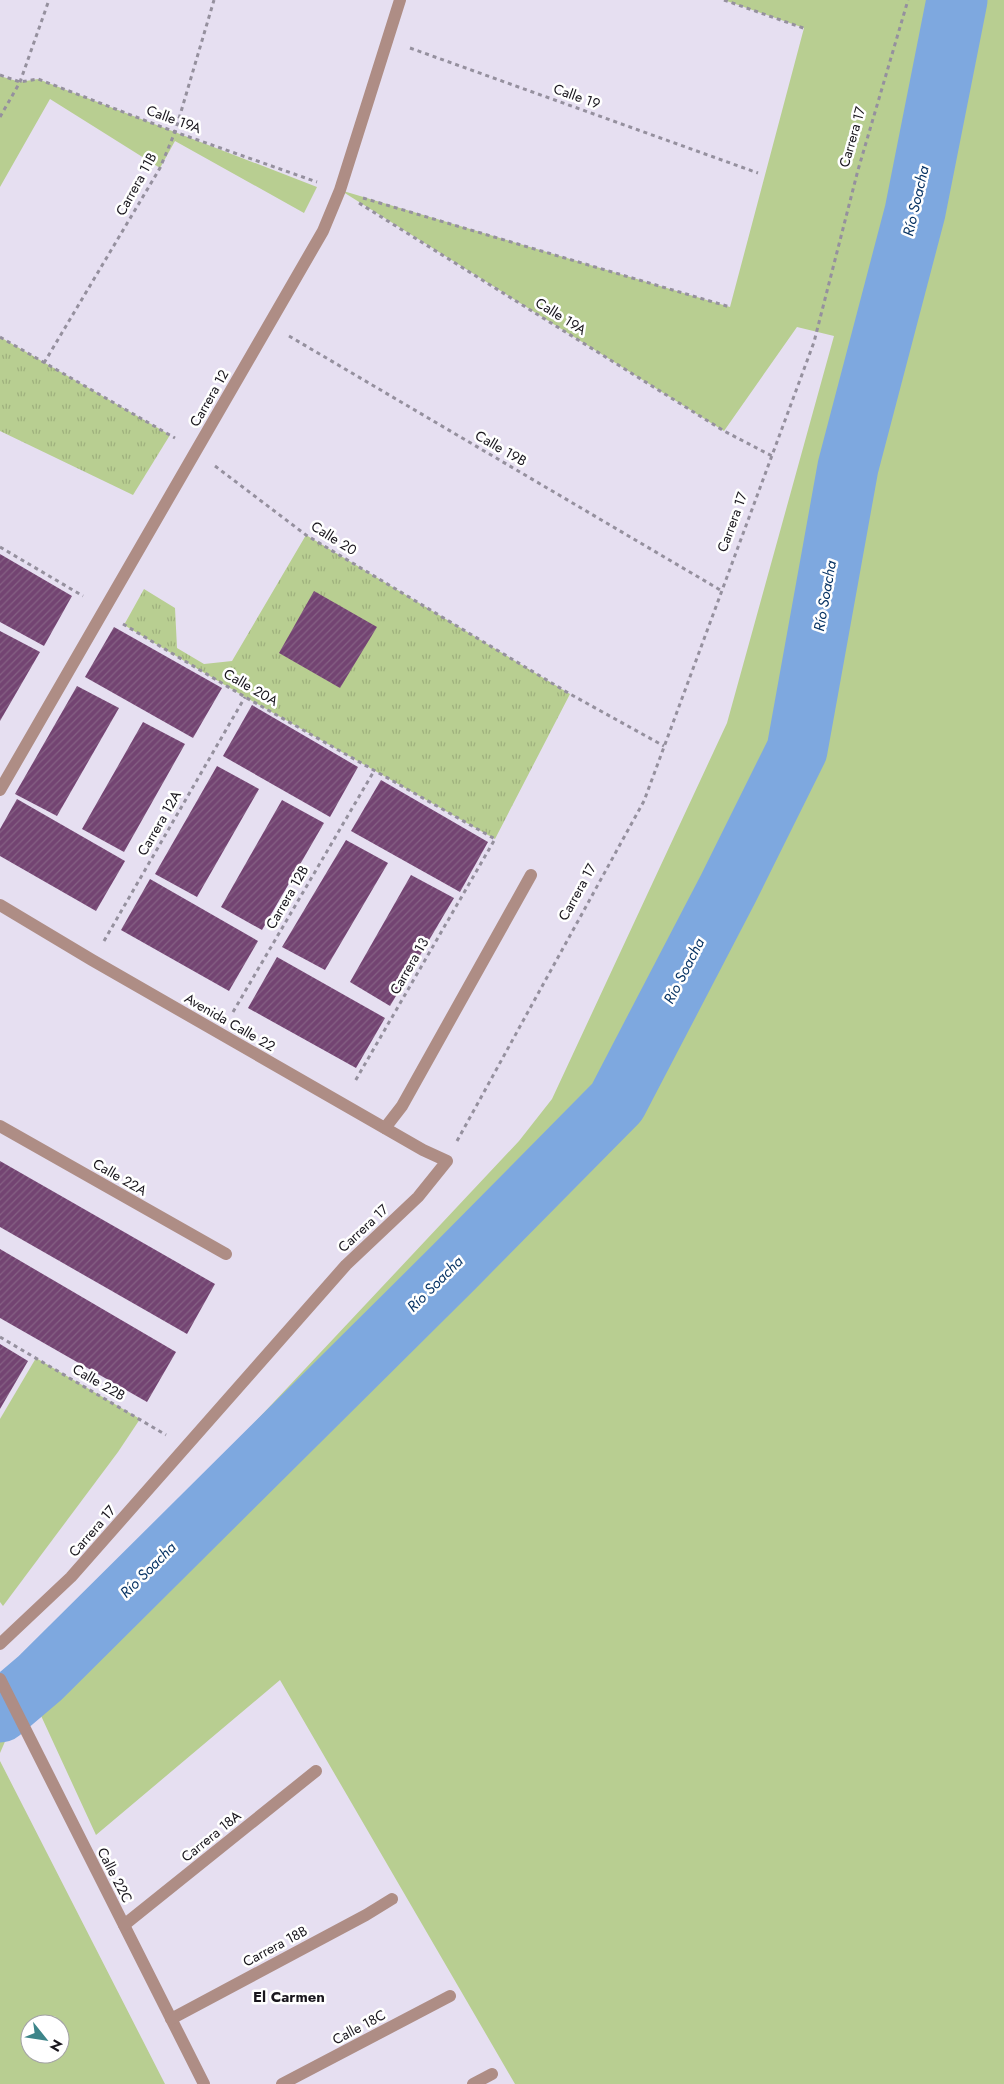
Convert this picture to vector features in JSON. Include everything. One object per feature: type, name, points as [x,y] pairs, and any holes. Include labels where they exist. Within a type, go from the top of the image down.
[{"type":"street","name":"Carrera 12","points":[[0,790],[323,231],[340,190],[400,0]]},
{"type":"street","points":[[385,1128],[402,1106],[531,875]]},
{"type":"street","name":"Avenida Calle 22","points":[[0,905],[342,1104],[446,1161]]},
{"type":"street","name":"Calle 22A","points":[[0,1126],[226,1254]]},
{"type":"street","name":"Carrera 17","points":[[0,1644],[71,1577],[346,1265],[418,1197],[446,1161]]},
{"type":"street","name":"Calle 22C","points":[[0,1680],[204,2084]]},
{"type":"street","name":"Carrera 18A","points":[[124,1925],[316,1771]]},
{"type":"street","name":"Carrera 18B","points":[[171,2019],[366,1915],[392,1899]]},
{"type":"street","name":"Calle 18C","points":[[282,2084],[450,1996]]},
{"type":"street","points":[[473,2084],[492,2074]]},
{"type":"path","points":[[0,117],[20,82],[49,0]]},
{"type":"path","name":"Carrera 11B","points":[[44,363],[160,168],[175,132],[214,0]]},
{"type":"path","points":[[724,0],[806,29]]},
{"type":"path","name":"Carrera 17","points":[[446,1161],[644,801],[814,342],[858,170],[908,0]]},
{"type":"path","name":"Calle 19","points":[[388,40],[758,173]]},
{"type":"path","name":"Calle 19A","points":[[0,75],[20,82],[38,79],[175,132],[340,190],[730,307]]},
{"type":"path","name":"Calle 19A","points":[[340,190],[724,431],[772,456]]},
{"type":"path","name":"Calle 19B","points":[[269,324],[722,590]]},
{"type":"path","name":"Calle 20","points":[[0,337],[196,451],[306,535],[570,694],[664,746]]},
{"type":"path","name":"Calle 20A","points":[[0,547],[105,609],[124,625],[245,697],[495,839]]},
{"type":"path","name":"Carrera 12A","points":[[92,960],[245,697]]},
{"type":"path","name":"Carrera 12B","points":[[220,1033],[374,771]]},
{"type":"path","name":"Carrera 13","points":[[342,1104],[495,839]]},
{"type":"path","name":"Calle 22B","points":[[0,1337],[186,1447]]},
{"type":"green space","points":[[724,0],[1004,0],[1004,2084],[515,2084],[280,1680],[96,1835],[37,1707],[7,1737],[0,1753],[0,1686],[28,1664],[519,1141],[552,1099],[727,723],[834,336],[797,327],[724,431],[340,190],[730,307],[804,28]]},
{"type":"green space","points":[[0,76],[20,82],[38,79],[317,187],[304,213],[175,141],[160,168],[50,99],[0,187]]},
{"type":"green space","points":[[0,337],[170,435],[133,495],[0,431]]},
{"type":"green space","points":[[306,535],[570,694],[495,839],[245,697],[124,625],[144,589],[175,608],[177,648],[204,664],[232,661]]},
{"type":"green space","points":[[36,1358],[140,1419],[118,1452],[3,1606],[0,1602],[0,1419]]},
{"type":"green space","points":[[0,1761],[165,2084],[0,2084]]},
{"type":"building","points":[[0,554],[72,596],[44,646],[0,622]]},
{"type":"building","points":[[314,591],[377,627],[340,688],[279,653]]},
{"type":"building","points":[[114,627],[222,688],[193,738],[85,677]]},
{"type":"building","points":[[0,631],[40,652],[0,721]]},
{"type":"building","points":[[77,686],[119,708],[57,816],[15,794]]},
{"type":"building","points":[[252,705],[358,767],[330,817],[223,756]]},
{"type":"building","points":[[143,722],[185,744],[124,852],[82,829]]},
{"type":"building","points":[[217,766],[259,789],[197,897],[155,874]]},
{"type":"building","points":[[381,780],[488,842],[460,892],[351,831]]},
{"type":"building","points":[[17,799],[125,861],[96,911],[0,856],[0,829]]},
{"type":"building","points":[[282,800],[324,823],[262,930],[221,907]]},
{"type":"building","points":[[346,840],[388,863],[325,970],[282,947]]},
{"type":"building","points":[[411,875],[454,898],[390,1006],[350,982]]},
{"type":"building","points":[[150,879],[258,941],[229,991],[121,930]]},
{"type":"building","points":[[277,957],[385,1018],[356,1068],[248,1008]]},
{"type":"building","points":[[0,1161],[215,1284],[187,1334],[0,1227]]},
{"type":"building","points":[[0,1249],[176,1352],[147,1402],[0,1318]]},
{"type":"building","points":[[0,1344],[28,1361],[0,1409]]},
{"type":"waterway","name":"Río Soacha","points":[[0,1712],[40,1678],[455,1266],[617,1102],[728,889],[797,750],[848,467],[915,212],[957,0]]},
{"type":"district","name":"El Carmen","points":[[289,1997]]}]
